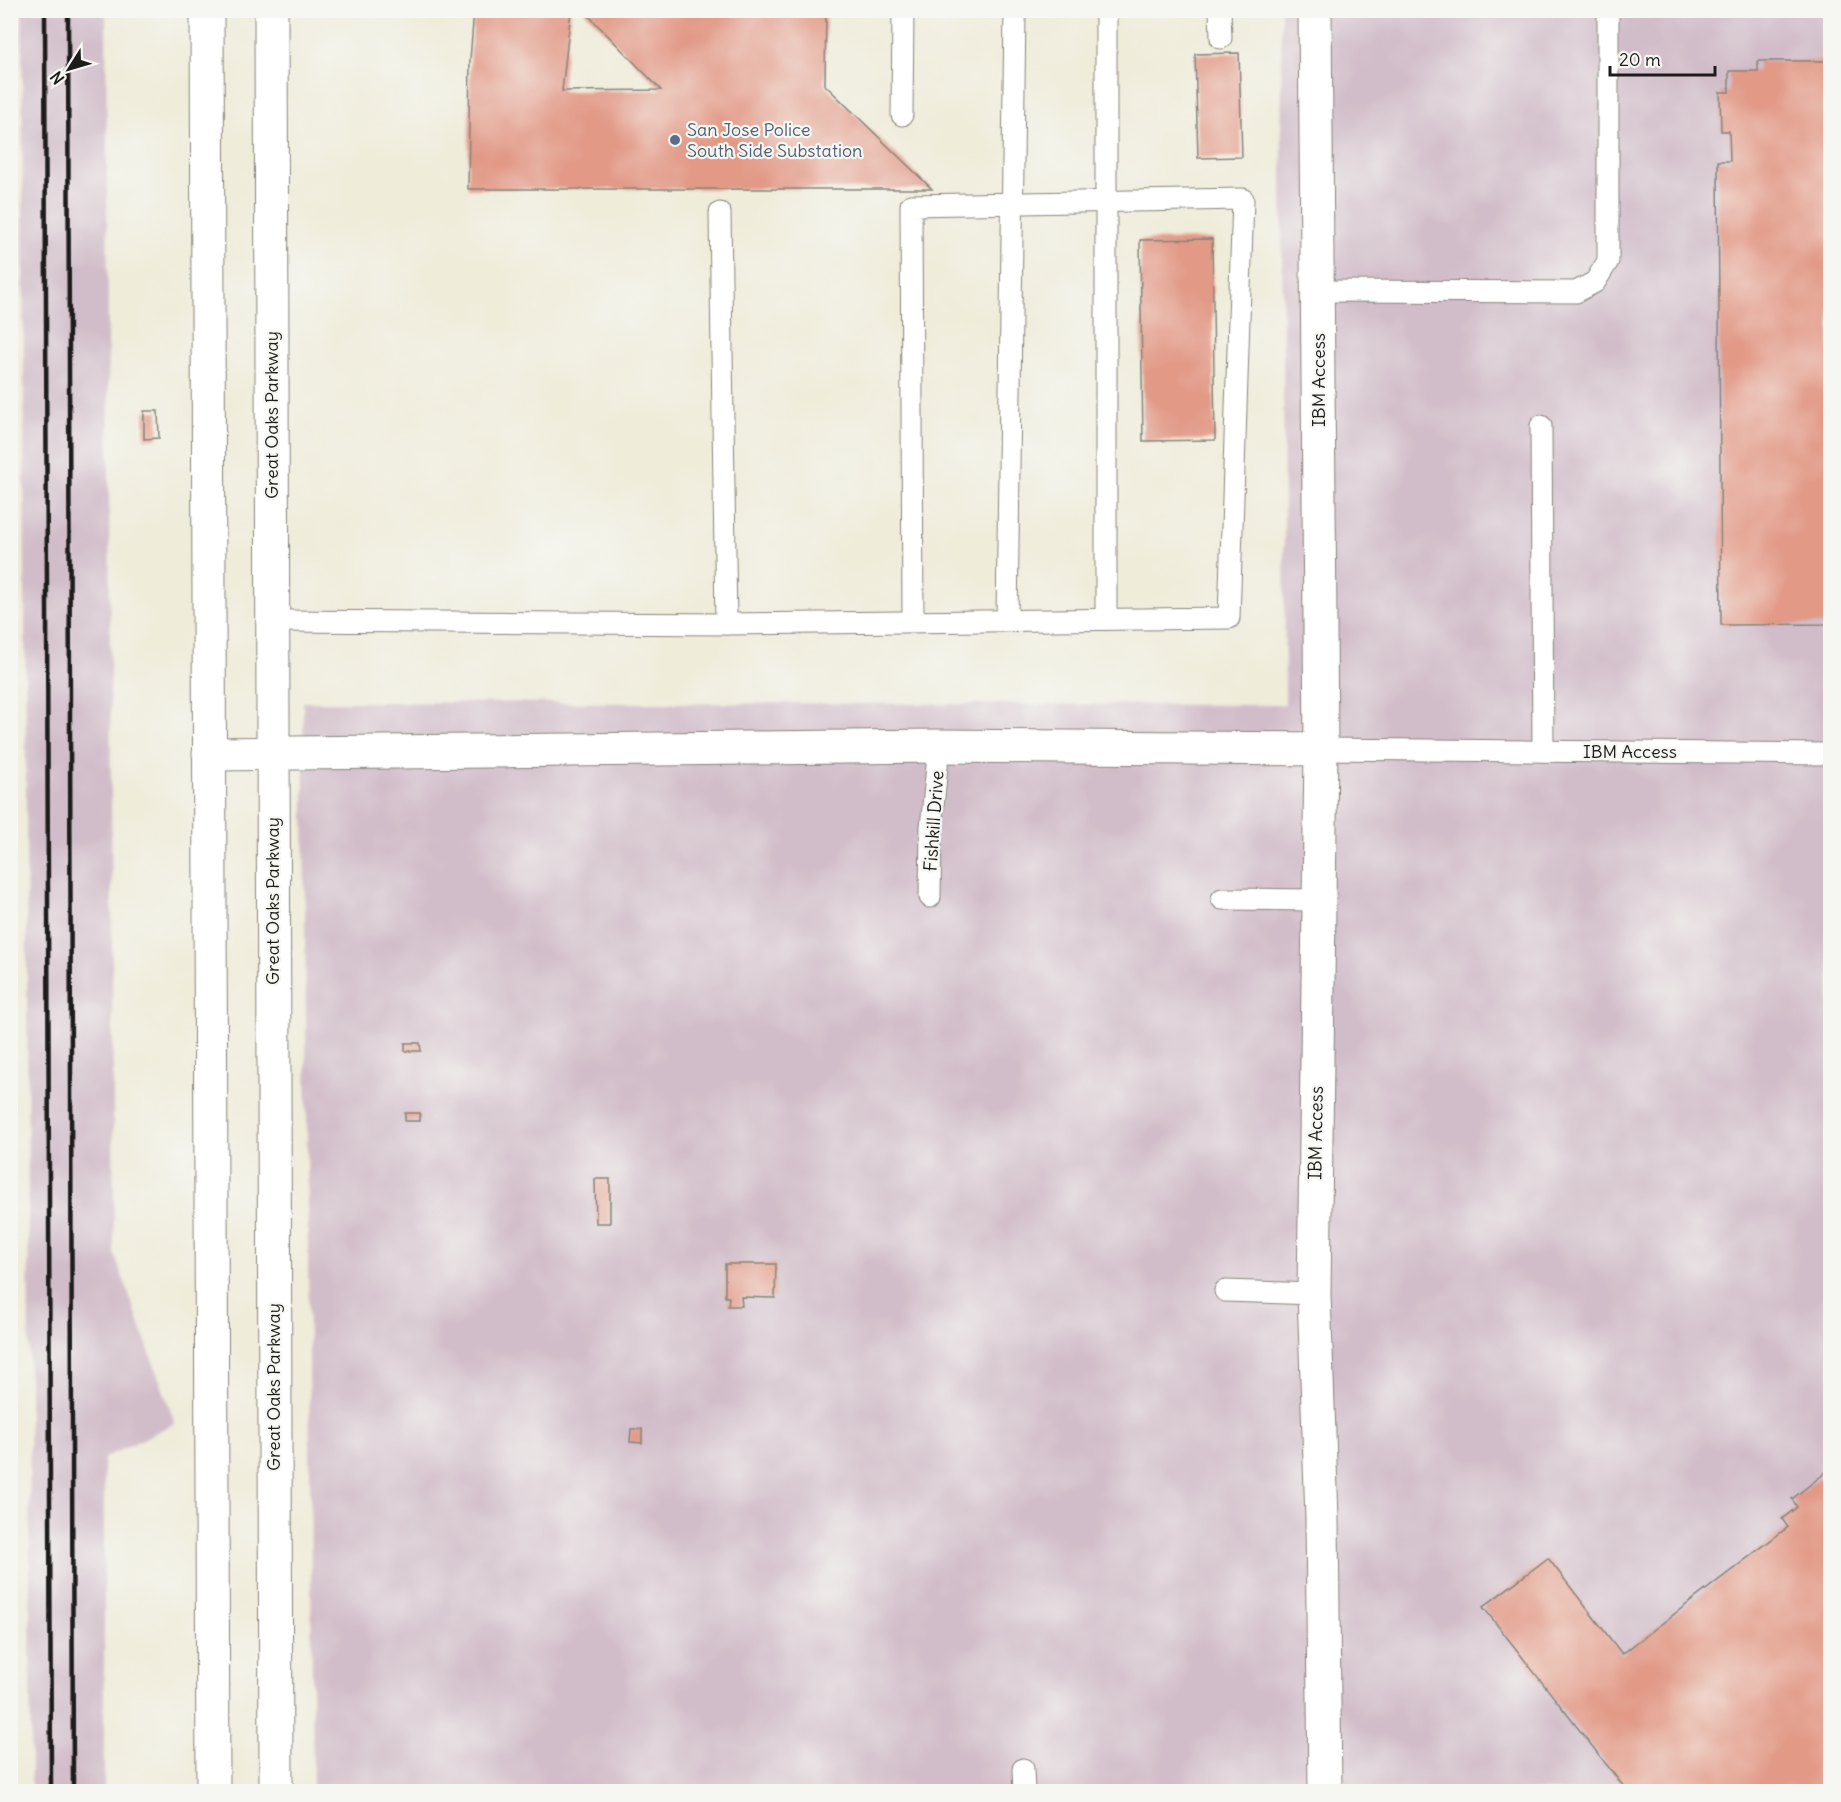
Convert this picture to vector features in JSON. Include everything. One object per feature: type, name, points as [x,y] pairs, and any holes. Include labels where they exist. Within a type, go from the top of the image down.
[{"type":"main road","points":[[207,10],[213,1791]]},
{"type":"main road","name":"Great Oaks Parkway","points":[[271,10],[276,1791]]},
{"type":"main road","name":"IBM Access","points":[[1315,10],[1321,749],[1314,1294],[1322,1518],[1325,1791]]},
{"type":"main road","points":[[209,754],[939,746],[1321,749]]},
{"type":"lane","points":[[902,115],[903,10]]},
{"type":"lane","points":[[1007,621],[1014,10]]},
{"type":"lane","points":[[1106,10],[1106,619]]},
{"type":"lane","points":[[1220,10],[1221,38]]},
{"type":"lane","points":[[1318,291],[1576,292],[1595,282],[1608,261],[1608,10]]},
{"type":"lane","points":[[272,621],[726,624],[1007,621],[1106,619],[1229,618],[1243,199],[911,205],[913,622]]},
{"type":"lane","points":[[720,213],[726,624]]},
{"type":"lane","points":[[1541,426],[1543,751]]},
{"type":"lane","name":"Fishkill Drive","points":[[930,897],[931,827],[939,746]]},
{"type":"lane","name":"IBM Access","points":[[1321,749],[1830,754]]},
{"type":"lane","points":[[1222,899],[1319,900]]},
{"type":"lane","points":[[1225,1291],[1314,1294]]},
{"type":"lane","points":[[1023,1768],[1024,1791]]},
{"type":"shaded area","points":[[22,11],[106,11],[114,1253],[175,1423],[104,1458],[104,1792],[31,1791]]},
{"type":"shaded area","points":[[1281,11],[1830,11],[1830,1791],[313,1791],[303,702],[1285,705]]},
{"type":"building","name":"San Jose Police South Side Substation","points":[[474,10],[571,10],[562,91],[661,90],[583,10],[826,10],[825,85],[932,189],[468,189],[470,60]]},
{"type":"building","points":[[1239,53],[1242,157],[1198,158],[1195,54]]},
{"type":"building","points":[[1758,61],[1830,61],[1830,624],[1721,625],[1718,161],[1730,161],[1729,131],[1721,131],[1720,92],[1729,92],[1729,71],[1758,71]]},
{"type":"building","points":[[1212,239],[1215,440],[1143,441],[1140,240]]},
{"type":"building","points":[[144,411],[158,411],[159,438],[144,439]]},
{"type":"building","points":[[405,1043],[420,1043],[421,1051],[405,1051]]},
{"type":"building","points":[[405,1113],[420,1113],[420,1121],[405,1121]]},
{"type":"building","points":[[595,1179],[610,1179],[610,1223],[596,1223]]},
{"type":"building","points":[[725,1264],[776,1264],[775,1298],[741,1297],[742,1306],[728,1306],[729,1297],[725,1297]]},
{"type":"building","points":[[631,1429],[642,1429],[642,1443],[630,1442]]},
{"type":"building","points":[[1830,1469],[1830,1792],[1628,1792],[1483,1607],[1548,1558],[1622,1654],[1788,1527],[1782,1519],[1797,1507],[1792,1499]]},
{"type":"railway","points":[[45,10],[51,1792]]},
{"type":"railway","points":[[68,10],[73,1792]]},
{"type":"place","name":"San Jose Police South Side Substation","points":[[675,140]]}]
